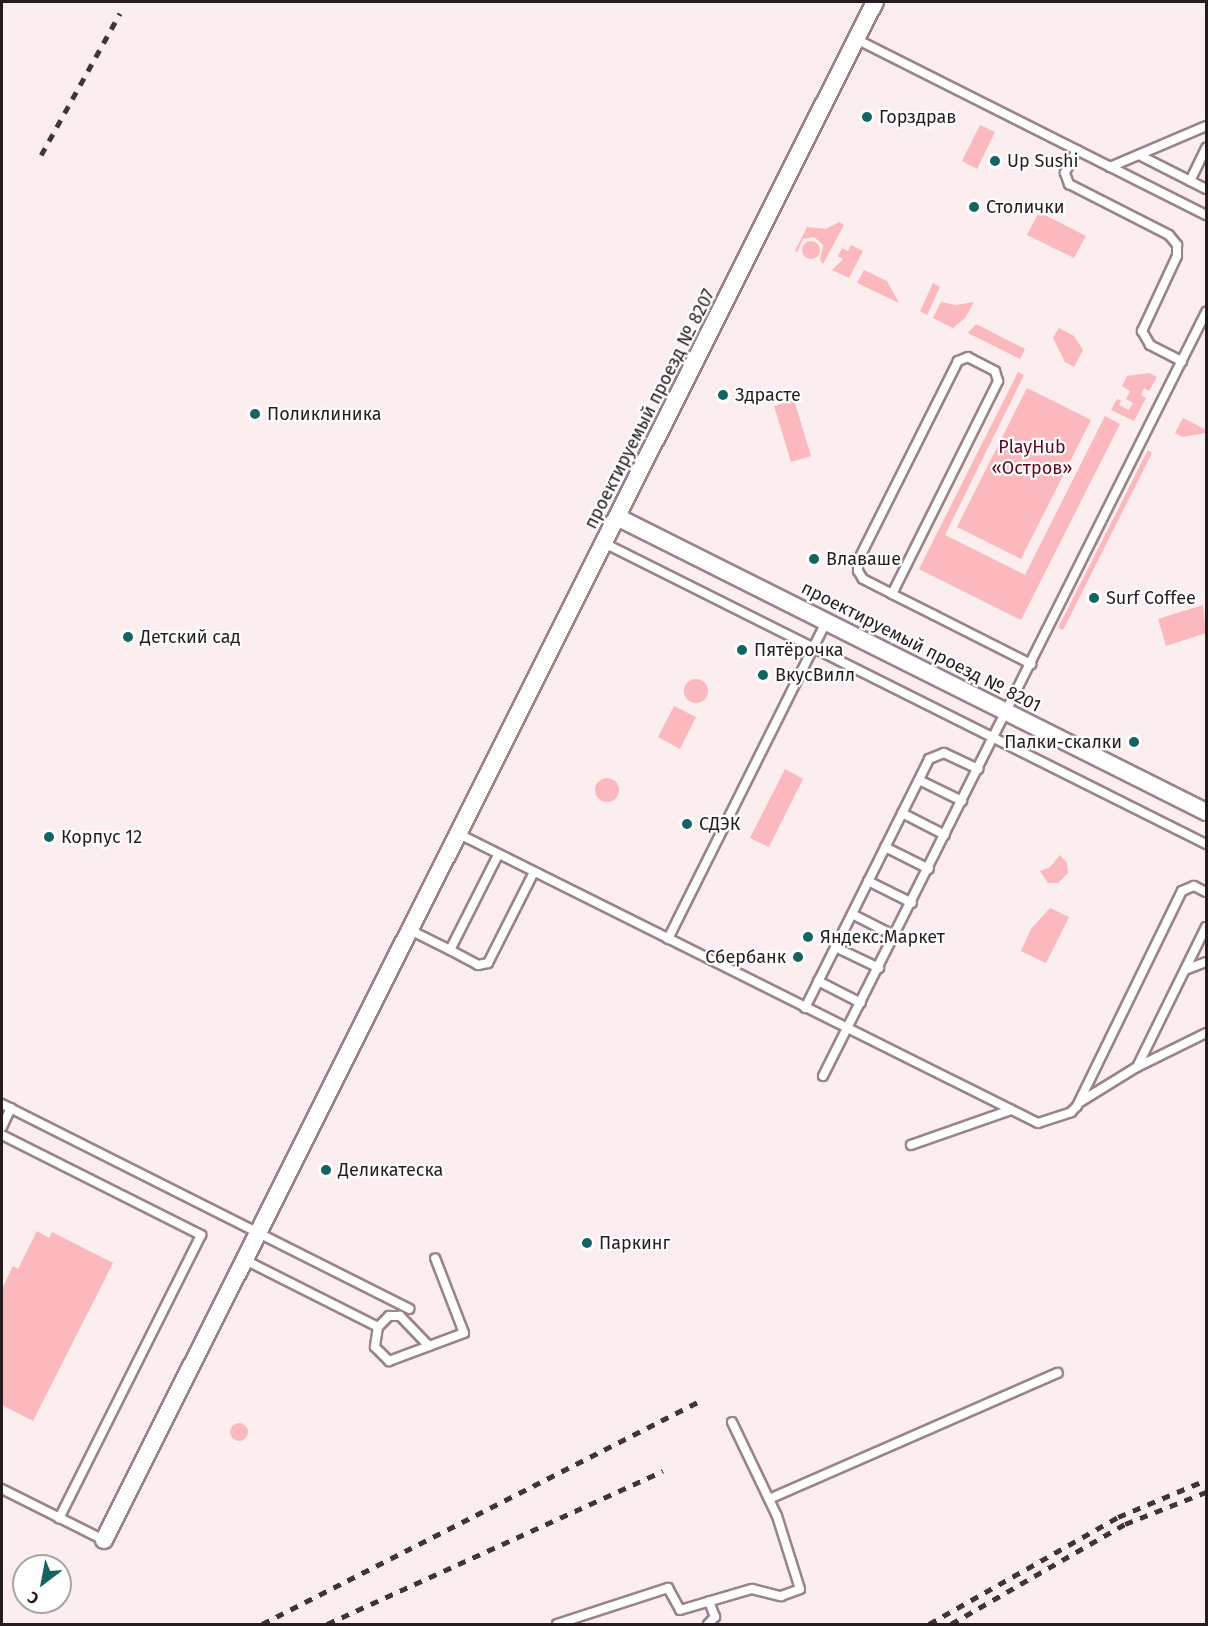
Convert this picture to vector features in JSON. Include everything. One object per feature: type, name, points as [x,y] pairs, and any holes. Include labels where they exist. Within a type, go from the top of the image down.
[{"type":"street","name":"проектируемый проезд № 8207","points":[[104,1540],[874,2]]},
{"type":"street","name":"проектируемый проезд № 8201","points":[[617,517],[1206,812]]},
{"type":"lane","points":[[855,39],[1206,215]]},
{"type":"lane","points":[[1110,167],[1206,126]]},
{"type":"lane","points":[[1190,181],[1206,148]]},
{"type":"lane","points":[[1077,150],[1065,173],[1069,184],[1169,235],[1177,245],[1177,256],[1142,331],[1150,345],[1182,361]]},
{"type":"lane","points":[[1138,155],[1206,189]]},
{"type":"lane","points":[[823,1076],[912,903],[1206,312]]},
{"type":"lane","points":[[892,594],[998,381],[995,371],[968,357],[958,361],[858,561],[863,579],[892,594],[1031,664]]},
{"type":"lane","points":[[604,543],[1206,844]]},
{"type":"lane","points":[[668,939],[826,622]]},
{"type":"lane","points":[[805,1008],[929,759],[940,753],[978,769]]},
{"type":"lane","points":[[919,780],[962,801]]},
{"type":"lane","points":[[902,813],[945,835]]},
{"type":"lane","points":[[459,834],[805,1008],[1011,1110],[1042,1123],[1071,1112],[1079,1102],[1182,891],[1194,886],[1206,892]]},
{"type":"lane","points":[[885,847],[928,868]]},
{"type":"lane","points":[[450,950],[498,855]]},
{"type":"lane","points":[[410,930],[478,965],[488,963],[534,872]]},
{"type":"lane","points":[[868,881],[912,903]]},
{"type":"lane","points":[[852,914],[895,936]]},
{"type":"lane","points":[[1137,1067],[1206,927]]},
{"type":"lane","points":[[835,947],[879,968]]},
{"type":"lane","points":[[1185,970],[1206,962]]},
{"type":"lane","points":[[818,981],[861,1003]]},
{"type":"lane","points":[[1079,1102],[1137,1067],[1206,1033]]},
{"type":"lane","points":[[2,1104],[409,1309]]},
{"type":"lane","points":[[2,1127],[11,1108]]},
{"type":"lane","points":[[911,1145],[1011,1110]]},
{"type":"lane","points":[[2,1135],[201,1235],[58,1518]]},
{"type":"lane","points":[[429,1346],[400,1316],[389,1316],[378,1327],[375,1347],[389,1361],[464,1333],[435,1258]]},
{"type":"lane","points":[[245,1260],[378,1327]]},
{"type":"lane","points":[[769,1499],[1058,1373]]},
{"type":"lane","points":[[556,1624],[668,1588],[680,1610],[752,1589],[780,1596],[800,1589],[769,1499],[732,1422]]},
{"type":"lane","points":[[2,1489],[104,1540]]},
{"type":"lane","points":[[708,1624],[715,1617],[709,1601]]},
{"type":"green space","points":[[980,125],[995,132],[977,169],[962,161]]},
{"type":"green space","points":[[1039,212],[1086,236],[1074,258],[1027,235]]},
{"type":"green space","points":[[839,222],[844,225],[823,264],[820,260],[823,245],[814,237],[803,239],[797,252],[795,251],[807,227],[826,229]]},
{"type":"green space","points":[[811,241],[817,244],[820,250],[817,256],[811,259],[805,256],[802,250],[805,244]]},
{"type":"green space","points":[[851,245],[863,251],[849,278],[832,270],[843,259],[838,256],[842,248],[848,251]]},
{"type":"green space","points":[[864,270],[887,281],[899,303],[857,283]]},
{"type":"green space","points":[[933,283],[940,287],[927,315],[920,311]]},
{"type":"green space","points":[[941,302],[956,305],[974,302],[965,318],[953,328],[933,318]]},
{"type":"green space","points":[[976,324],[1025,349],[1020,359],[968,333]]},
{"type":"green space","points":[[1059,328],[1074,336],[1083,350],[1074,367],[1065,362],[1053,338]]},
{"type":"green space","points":[[1018,372],[1024,375],[945,535],[1025,575],[1105,416],[1120,424],[1021,620],[919,569]]},
{"type":"green space","points":[[1149,373],[1157,377],[1149,391],[1144,388],[1141,395],[1146,398],[1134,421],[1111,410],[1117,399],[1121,401],[1119,405],[1129,410],[1133,403],[1126,399],[1130,391],[1122,386],[1127,376]]},
{"type":"green space","name":"PlayHub «Остров»","points":[[1027,388],[1091,420],[1021,559],[957,527]]},
{"type":"green space","points":[[794,400],[811,456],[791,462],[774,406]]},
{"type":"green space","points":[[1183,418],[1206,430],[1206,433],[1182,437],[1175,433]]},
{"type":"green space","points":[[1148,450],[1152,453],[1063,630],[1058,628]]},
{"type":"green space","points":[[1203,605],[1206,633],[1166,646],[1158,619]]},
{"type":"green space","points":[[696,679],[705,682],[708,691],[705,700],[696,703],[687,700],[684,691],[687,682]]},
{"type":"green space","points":[[674,706],[696,717],[680,749],[658,737]]},
{"type":"green space","points":[[785,769],[803,779],[769,847],[750,838]]},
{"type":"green space","points":[[607,778],[616,781],[619,790],[616,799],[607,802],[598,799],[595,790],[598,781]]},
{"type":"green space","points":[[1060,855],[1067,863],[1068,873],[1058,883],[1048,883],[1040,871],[1050,867]]},
{"type":"green space","points":[[1050,908],[1069,917],[1046,963],[1021,951],[1031,929]]},
{"type":"green space","points":[[37,1231],[49,1238],[52,1232],[113,1263],[33,1421],[2,1405],[2,1289],[13,1266],[18,1269]]},
{"type":"green space","points":[[235,1423],[243,1423],[248,1428],[246,1439],[235,1441],[230,1436],[230,1428]]},
{"type":"railway","points":[[41,155],[120,13]]},
{"type":"railway","points":[[262,1624],[702,1400]]},
{"type":"railway","points":[[327,1624],[663,1471]]},
{"type":"railway","points":[[929,1624],[1118,1517],[1206,1480]]},
{"type":"railway","points":[[951,1624],[1125,1524],[1206,1492]]},
{"type":"place","name":"Горздрав","points":[[867,117]]},
{"type":"place","name":"Up Sushi","points":[[995,161]]},
{"type":"place","name":"Столички","points":[[974,207]]},
{"type":"place","name":"Здрасте","points":[[723,395]]},
{"type":"place","name":"Поликлиника","points":[[255,414]]},
{"type":"place","name":"Влаваше","points":[[814,559]]},
{"type":"place","name":"Surf Coffee","points":[[1094,598]]},
{"type":"place","name":"Детский сад","points":[[128,637]]},
{"type":"place","name":"Пятёрочка","points":[[742,650]]},
{"type":"place","name":"ВкусВилл","points":[[763,675]]},
{"type":"place","name":"Палки-скалки","points":[[1134,742]]},
{"type":"place","name":"СДЭК","points":[[687,824]]},
{"type":"place","name":"Корпус 12","points":[[49,837]]},
{"type":"place","name":"Яндекс.Маркет","points":[[808,937]]},
{"type":"place","name":"Сбербанк","points":[[798,957]]},
{"type":"place","name":"Деликатеска","points":[[326,1170]]},
{"type":"place","name":"Паркинг","points":[[587,1243]]}]
